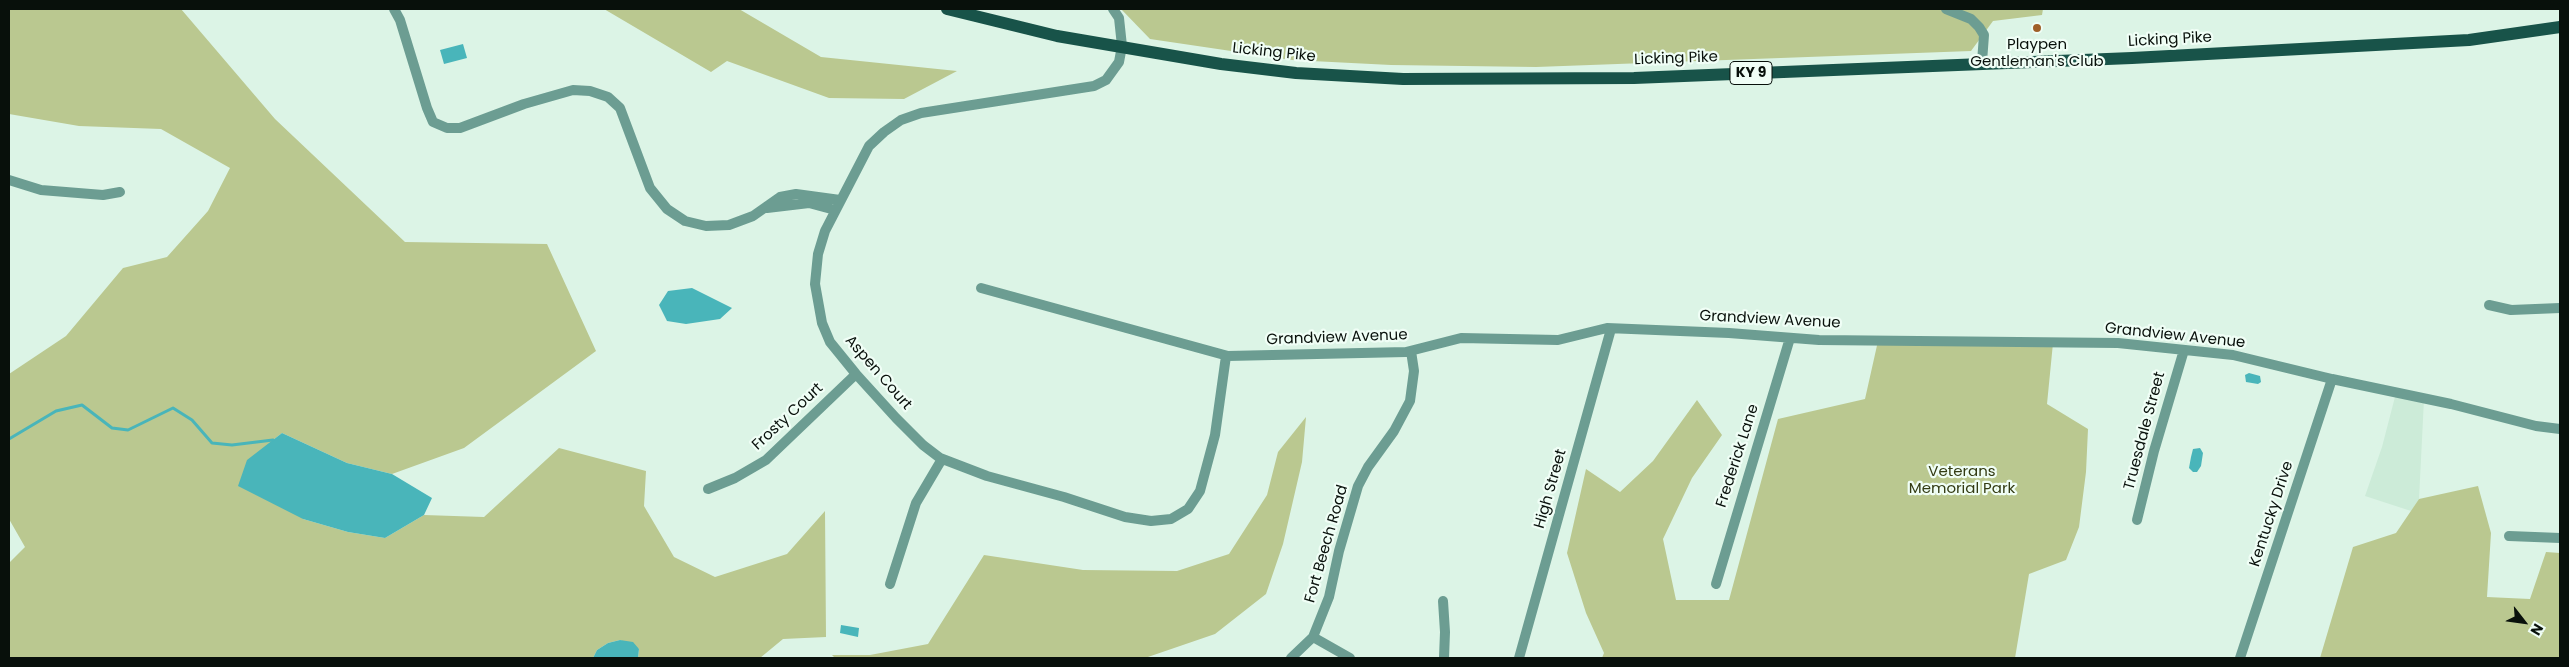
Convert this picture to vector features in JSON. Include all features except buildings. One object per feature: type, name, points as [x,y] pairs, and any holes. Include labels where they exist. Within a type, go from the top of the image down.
[{"type":"main road","name":"Licking Pike","points":[[947,9],[1056,36],[1221,64],[1296,73],[1403,79],[1634,78],[1982,62],[2132,58],[2469,40],[2560,27]]},
{"type":"street","points":[[394,9],[400,20],[433,122],[447,128],[460,128],[532,101],[573,90],[590,90],[608,97],[620,108],[650,188],[667,209],[685,221],[706,226],[729,225],[766,208],[780,198],[796,194],[840,200]]},
{"type":"street","points":[[1113,9],[1120,18],[1122,46]]},
{"type":"street","points":[[1946,9],[1971,19],[1979,27],[1984,35],[1982,62]]},
{"type":"street","name":"Aspen Court","points":[[1122,46],[1119,62],[1113,72],[1094,86],[921,113],[901,120],[884,132],[869,146],[825,231],[815,266],[817,304],[830,342],[856,374],[922,444],[942,459],[987,476],[1064,497],[1125,517],[1151,521],[1171,518],[1188,509],[1200,491],[1215,435],[1226,356]]},
{"type":"street","points":[[9,180],[41,190],[102,195],[120,192]]},
{"type":"street","points":[[766,208],[809,203],[835,210]]},
{"type":"street","name":"Grandview Avenue","points":[[981,288],[1226,356],[1411,351],[1455,339],[1558,340],[1598,329],[1790,338],[2118,343],[2234,355],[2332,379],[2451,404],[2536,426],[2560,429]]},
{"type":"street","points":[[2489,305],[2511,310],[2560,308]]},
{"type":"street","name":"High Street","points":[[1519,658],[1612,329]]},
{"type":"street","name":"Frederick Lane","points":[[1716,584],[1790,338]]},
{"type":"street","name":"Truesdale Street","points":[[2137,520],[2154,451],[2184,350]]},
{"type":"street","name":"Fort Beech Road","points":[[1291,658],[1312,637],[1329,597],[1354,494],[1368,467],[1394,431],[1410,400],[1414,371],[1411,351]]},
{"type":"street","name":"Frosty Court","points":[[708,489],[734,478],[766,460],[856,374]]},
{"type":"street","name":"Kentucky Drive","points":[[2240,658],[2332,379]]},
{"type":"street","points":[[890,584],[916,502],[942,459]]},
{"type":"street","points":[[2509,536],[2560,538]]},
{"type":"street","points":[[1442,600],[1445,632],[1444,658]]},
{"type":"street","points":[[1312,637],[1350,658]]},
{"type":"shaded area","points":[[2396,393],[2424,399],[2419,499],[2411,511],[2365,496],[2382,447]]},
{"type":"green space","points":[[9,9],[181,9],[275,119],[405,242],[547,244],[596,351],[464,448],[392,474],[347,463],[282,433],[273,440],[303,519],[348,532],[385,538],[424,515],[484,517],[559,448],[646,471],[644,506],[674,557],[715,577],[787,554],[825,511],[826,637],[783,639],[760,658],[638,658],[639,649],[620,640],[608,643],[597,650],[593,658],[9,658],[9,563],[25,547],[9,519],[9,374],[66,336],[123,268],[167,257],[208,211],[230,168],[161,129],[79,126],[9,114]]},
{"type":"green space","points":[[604,9],[739,9],[821,57],[957,71],[904,99],[829,98],[727,61],[711,72]]},
{"type":"green space","points":[[1121,9],[2043,9],[2042,15],[1993,21],[1971,51],[1536,67],[1391,65],[1292,60],[1150,39]]},
{"type":"green space","name":"Veterans Memorial Park","points":[[1878,341],[2053,343],[2047,404],[2088,429],[2086,472],[2079,527],[2066,560],[2029,574],[2015,658],[1602,658],[1604,653],[1586,613],[1567,553],[1586,469],[1620,492],[1653,461],[1697,400],[1722,435],[1692,478],[1663,539],[1676,600],[1729,600],[1778,419],[1865,399]]},
{"type":"green space","points":[[1306,417],[1302,462],[1283,544],[1266,594],[1215,634],[1145,658],[835,658],[832,655],[870,655],[928,644],[984,555],[1083,570],[1177,571],[1229,554],[1267,495],[1278,452]]},
{"type":"green space","points":[[2478,486],[2491,533],[2487,597],[2530,599],[2546,552],[2560,553],[2560,658],[2320,658],[2353,547],[2396,533],[2419,499]]},
{"type":"water","points":[[463,44],[467,58],[444,64],[440,50]]},
{"type":"water","points":[[692,288],[732,308],[720,319],[686,324],[667,321],[659,305],[668,291]]},
{"type":"water","points":[[2249,373],[2260,376],[2261,382],[2258,384],[2246,382],[2245,375]]},
{"type":"water","points":[[282,433],[347,463],[392,474],[432,498],[424,515],[385,538],[348,532],[303,519],[238,486],[247,460]]},
{"type":"water","points":[[2200,448],[2203,453],[2201,466],[2197,472],[2193,472],[2189,468],[2193,449]]},
{"type":"water","points":[[841,625],[859,628],[858,637],[840,633]]},
{"type":"water","points":[[620,640],[633,642],[639,649],[638,658],[593,658],[597,650],[608,643]]},
{"type":"waterway","points":[[9,439],[56,411],[82,405],[112,428],[128,430],[173,408],[192,420],[212,443],[232,445],[273,440]]},
{"type":"place","name":"Playpen Gentleman's Club","points":[[2037,28]]}]
